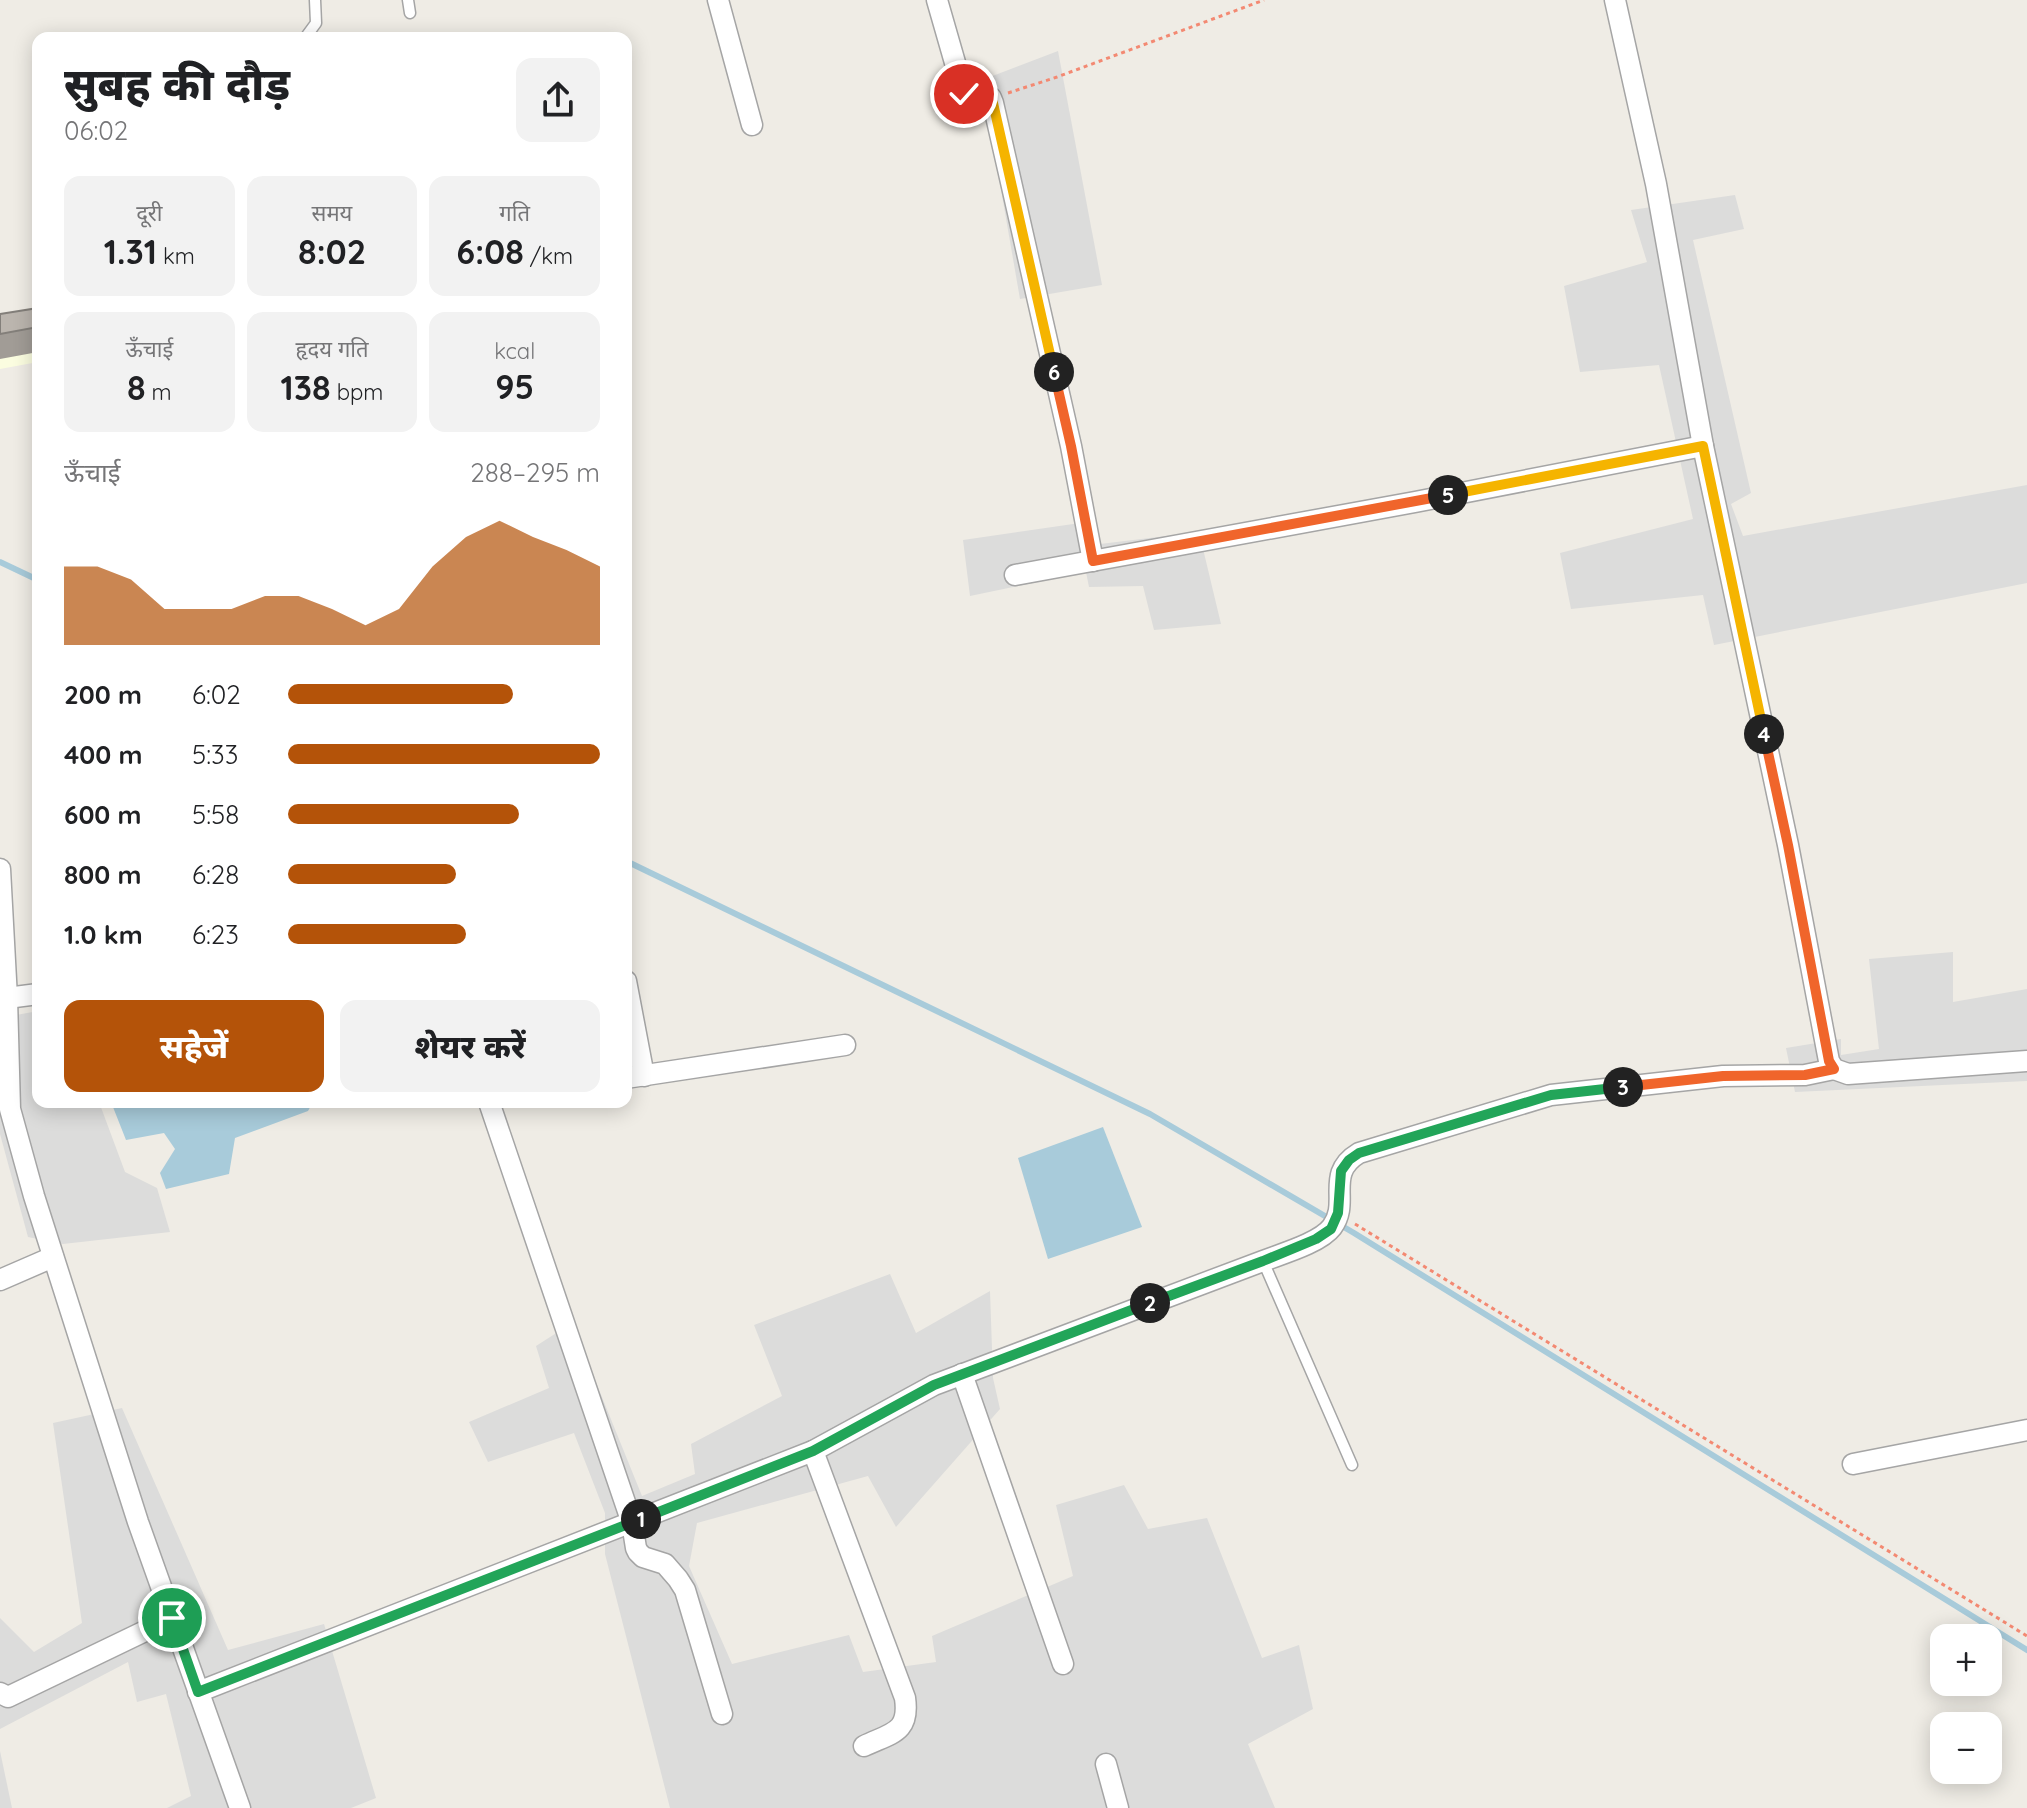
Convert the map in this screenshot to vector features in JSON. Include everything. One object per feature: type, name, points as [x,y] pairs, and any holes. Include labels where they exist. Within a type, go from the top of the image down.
[{"type":"street","points":[[718,0],[752,125]]},
{"type":"street","points":[[937,0],[964,94],[974,101],[991,98],[1064,417],[1093,561]]},
{"type":"street","points":[[1615,0],[1656,184],[1703,446],[1788,845],[1829,1061],[1834,1069]]},
{"type":"street","points":[[1015,575],[1703,446]]},
{"type":"street","points":[[0,869],[10,1109],[34,1196],[138,1522],[240,1808]]},
{"type":"street","points":[[7,998],[32,995]]},
{"type":"street","points":[[632,1045],[635,1077],[845,1045]]},
{"type":"street","points":[[198,1692],[813,1451],[934,1385],[1316,1239],[1335,1220],[1341,1171],[1359,1153],[1551,1095],[1723,1076],[1805,1075],[1834,1069],[1848,1074],[2027,1061]]},
{"type":"street","points":[[491,1108],[632,1523],[636,1548],[643,1557],[665,1564],[685,1590],[722,1714]]},
{"type":"street","points":[[0,1280],[53,1257]]},
{"type":"street","points":[[962,1374],[1063,1664]]},
{"type":"street","points":[[1853,1464],[2027,1430]]},
{"type":"street","points":[[813,1451],[905,1698],[908,1715],[895,1731],[864,1746]]},
{"type":"street","points":[[0,1693],[8,1697],[172,1618]]},
{"type":"street","points":[[1106,1764],[1118,1808]]},
{"type":"lane","points":[[309,32],[316,23],[315,0]]},
{"type":"lane","points":[[408,0],[410,13]]},
{"type":"lane","points":[[1263,1261],[1352,1465]]},
{"type":"path","points":[[991,98],[1057,77],[1264,0]]},
{"type":"path","points":[[1335,1220],[2027,1636]]},
{"type":"shaded area","points":[[1058,51],[1102,285],[1020,299],[982,80]]},
{"type":"shaded area","points":[[1735,195],[1744,229],[1693,240],[1751,493],[1731,504],[1743,536],[2027,485],[2027,583],[1714,645],[1703,595],[1571,609],[1560,553],[1693,519],[1659,365],[1580,372],[1564,286],[1647,262],[1631,210]]},
{"type":"shaded area","points":[[32,322],[32,363],[0,369],[0,328]]},
{"type":"shaded area","points":[[1094,521],[1100,544],[1199,532],[1221,624],[1154,630],[1143,586],[1089,587],[1086,572],[970,596],[963,540]]},
{"type":"shaded area","points":[[1953,952],[1953,1002],[2027,989],[2027,1081],[1795,1092],[1786,1048],[1841,1039],[1841,1055],[1879,1049],[1869,959]]},
{"type":"shaded area","points":[[32,1012],[32,1108],[101,1108],[125,1172],[157,1188],[170,1232],[63,1244],[28,1237],[0,1134],[0,1018]]},
{"type":"shaded area","points":[[890,1274],[916,1333],[990,1291],[993,1378],[1000,1409],[896,1527],[868,1476],[697,1523],[689,1566],[732,1664],[849,1635],[863,1672],[936,1662],[932,1636],[1073,1576],[1056,1505],[1124,1485],[1148,1529],[1207,1518],[1262,1658],[1299,1645],[1313,1709],[1248,1744],[1275,1808],[670,1808],[605,1554],[605,1513],[574,1433],[488,1462],[469,1422],[549,1388],[536,1346],[572,1323],[642,1496],[695,1474],[691,1444],[782,1396],[754,1325]]},
{"type":"shaded area","points":[[122,1408],[228,1650],[324,1624],[376,1798],[351,1808],[167,1808],[191,1796],[166,1694],[137,1702],[128,1662],[0,1729],[0,1618],[34,1652],[82,1623],[53,1423]]},
{"type":"shaded area","points":[[0,1751],[12,1808],[0,1808]]},
{"type":"water","points":[[113,1108],[310,1108],[235,1138],[229,1174],[166,1189],[160,1173],[175,1149],[164,1133],[126,1140]]},
{"type":"water","points":[[1103,1127],[1142,1227],[1048,1259],[1018,1158]]},
{"type":"building","points":[[32,309],[32,328],[0,334],[0,314]]},
{"type":"waterway","points":[[0,562],[32,577]]},
{"type":"waterway","points":[[632,864],[1150,1114],[1354,1233],[2027,1650]]},
{"type":"route","points":[[172,1618],[198,1692],[813,1451],[934,1385],[1316,1239],[1331,1229],[1338,1213],[1341,1171],[1359,1153],[1551,1095],[1723,1076],[1805,1075],[1834,1069],[1829,1061],[1788,845],[1703,446],[1093,561],[1071,446],[993,103],[991,98],[974,101],[964,94]]}]
